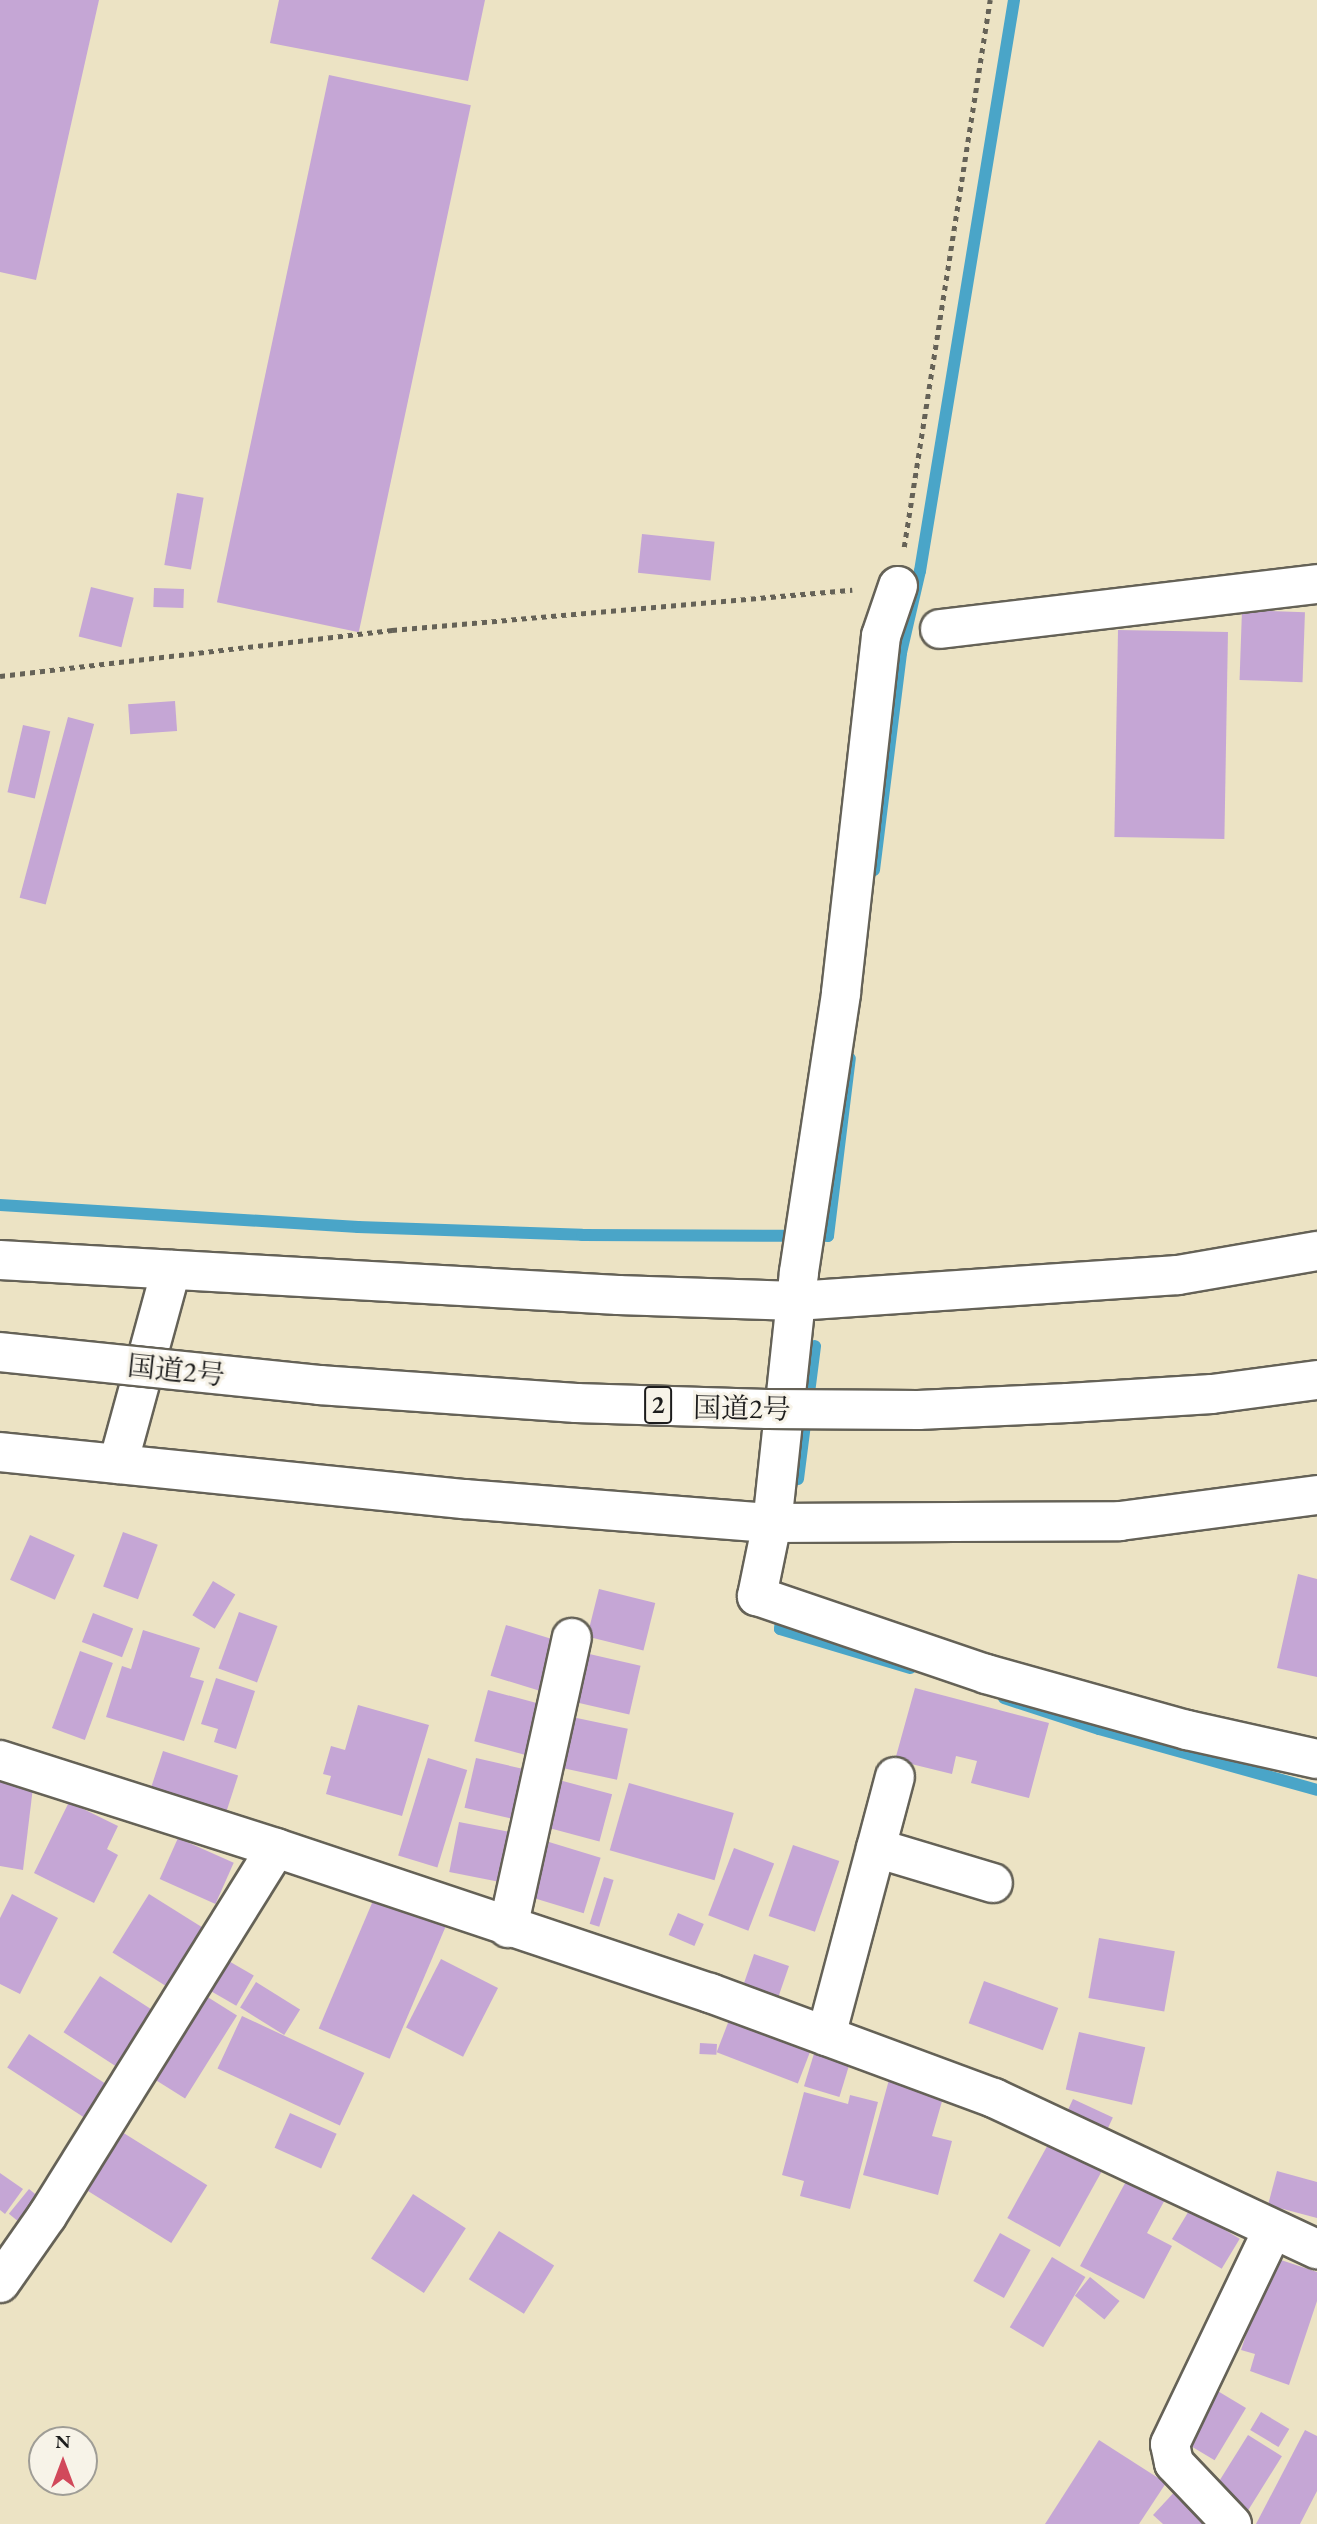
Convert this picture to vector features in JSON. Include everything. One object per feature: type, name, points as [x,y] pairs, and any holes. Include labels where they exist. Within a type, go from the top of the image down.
[{"type":"main road","points":[[940,629],[1317,584]]},
{"type":"main road","points":[[898,586],[881,636],[841,994],[796,1301],[772,1523],[757,1596],[986,1674],[1187,1730],[1317,1759]]},
{"type":"main road","points":[[0,1260],[618,1296],[796,1301],[1178,1275],[1317,1251]]},
{"type":"main road","points":[[118,1464],[171,1270]]},
{"type":"main road","name":"国道2号","points":[[0,1352],[333,1386],[576,1403],[767,1409],[918,1410],[1068,1403],[1212,1394],[1317,1380]]},
{"type":"main road","points":[[0,1452],[477,1500],[772,1523],[1120,1521],[1317,1495]]},
{"type":"main road","points":[[508,1928],[572,1638]]},
{"type":"main road","points":[[0,1760],[276,1848],[508,1928],[710,1993],[994,2098],[1317,2249]]},
{"type":"main road","points":[[826,2036],[895,1777]]},
{"type":"main road","points":[[0,2283],[47,2216],[276,1848]]},
{"type":"main road","points":[[876,1848],[993,1883]]},
{"type":"main road","points":[[1232,2524],[1174,2463],[1170,2444],[1273,2229]]},
{"type":"path","points":[[0,676],[392,630],[898,586],[990,0]]},
{"type":"building","points":[[0,0],[99,0],[36,280],[0,272]]},
{"type":"building","points":[[279,0],[485,0],[468,81],[270,43]]},
{"type":"building","points":[[329,75],[471,105],[359,632],[217,602]]},
{"type":"building","points":[[177,493],[204,498],[191,570],[164,565]]},
{"type":"building","points":[[642,534],[715,542],[711,580],[638,573]]},
{"type":"building","points":[[91,587],[134,598],[121,647],[79,636]]},
{"type":"building","points":[[154,588],[184,589],[183,608],[153,607]]},
{"type":"building","points":[[1242,610],[1305,612],[1303,682],[1240,680]]},
{"type":"building","points":[[1118,630],[1228,632],[1224,839],[1114,837]]},
{"type":"building","points":[[175,701],[177,731],[130,734],[128,704]]},
{"type":"building","points":[[68,717],[94,724],[46,905],[20,898]]},
{"type":"building","points":[[23,725],[50,731],[35,799],[7,792]]},
{"type":"building","points":[[123,1532],[158,1545],[138,1599],[103,1587]]},
{"type":"building","points":[[30,1535],[75,1555],[55,1600],[10,1580]]},
{"type":"building","points":[[1298,1574],[1317,1579],[1317,1677],[1277,1668]]},
{"type":"building","points":[[213,1581],[235,1594],[215,1629],[192,1615]]},
{"type":"building","points":[[599,1589],[655,1603],[643,1651],[587,1637]]},
{"type":"building","points":[[239,1612],[278,1626],[257,1682],[218,1668]]},
{"type":"building","points":[[93,1613],[133,1628],[122,1657],[82,1642]]},
{"type":"building","points":[[506,1625],[562,1642],[547,1693],[491,1676]]},
{"type":"building","points":[[143,1630],[200,1648],[190,1677],[204,1681],[184,1741],[106,1717],[122,1666],[131,1669]]},
{"type":"building","points":[[80,1651],[113,1663],[85,1740],[52,1728]]},
{"type":"building","points":[[585,1653],[641,1666],[629,1715],[574,1702]]},
{"type":"building","points":[[216,1678],[255,1691],[236,1749],[214,1742],[218,1729],[201,1724]]},
{"type":"building","points":[[915,1688],[1049,1723],[1029,1798],[971,1783],[977,1761],[956,1756],[952,1774],[895,1760]]},
{"type":"building","points":[[488,1690],[543,1705],[529,1756],[474,1741]]},
{"type":"building","points":[[358,1705],[429,1725],[402,1816],[326,1794],[331,1776],[323,1774],[331,1746],[345,1750]]},
{"type":"building","points":[[572,1717],[628,1729],[617,1780],[561,1768]]},
{"type":"building","points":[[163,1751],[238,1775],[225,1817],[149,1793]]},
{"type":"building","points":[[428,1758],[467,1770],[437,1868],[398,1856]]},
{"type":"building","points":[[476,1758],[526,1769],[514,1819],[465,1808]]},
{"type":"building","points":[[0,1775],[34,1779],[23,1870],[0,1866]]},
{"type":"building","points":[[559,1780],[612,1794],[599,1842],[546,1827]]},
{"type":"building","points":[[629,1783],[734,1813],[714,1880],[610,1850]]},
{"type":"building","points":[[69,1802],[118,1826],[107,1849],[118,1855],[94,1903],[34,1873]]},
{"type":"building","points":[[459,1822],[511,1832],[501,1882],[449,1872]]},
{"type":"building","points":[[178,1838],[234,1863],[215,1904],[160,1879]]},
{"type":"building","points":[[549,1842],[601,1858],[584,1913],[532,1897]]},
{"type":"building","points":[[793,1845],[839,1861],[815,1932],[769,1916]]},
{"type":"building","points":[[734,1848],[774,1863],[748,1931],[708,1915]]},
{"type":"building","points":[[604,1877],[614,1880],[599,1927],[590,1924]]},
{"type":"building","points":[[12,1894],[58,1918],[20,1994],[0,1984],[0,1918]]},
{"type":"building","points":[[149,1894],[203,1928],[167,1986],[112,1953]]},
{"type":"building","points":[[375,1896],[446,1926],[390,2059],[319,2029]]},
{"type":"building","points":[[678,1913],[704,1924],[694,1946],[669,1935]]},
{"type":"building","points":[[1099,1938],[1175,1951],[1164,2011],[1088,1998]]},
{"type":"building","points":[[754,1954],[789,1966],[778,1998],[743,1986]]},
{"type":"building","points":[[220,1956],[254,1976],[236,2006],[202,1986]]},
{"type":"building","points":[[441,1959],[498,1988],[463,2057],[406,2028]]},
{"type":"building","points":[[100,1976],[156,2012],[120,2069],[64,2032]]},
{"type":"building","points":[[984,1981],[1058,2008],[1043,2050],[969,2023]]},
{"type":"building","points":[[256,1982],[300,2010],[284,2035],[240,2007]]},
{"type":"building","points":[[198,1991],[237,2015],[185,2098],[146,2074]]},
{"type":"building","points":[[731,2015],[812,2046],[798,2084],[717,2052]]},
{"type":"building","points":[[242,2016],[364,2073],[340,2126],[217,2069]]},
{"type":"building","points":[[1079,2032],[1145,2047],[1132,2105],[1066,2089]]},
{"type":"building","points":[[29,2034],[113,2088],[91,2122],[7,2068]]},
{"type":"building","points":[[700,2043],[717,2044],[716,2055],[699,2054]]},
{"type":"building","points":[[816,2047],[851,2058],[839,2097],[804,2086]]},
{"type":"building","points":[[890,2076],[945,2091],[932,2136],[952,2141],[938,2195],[863,2175]]},
{"type":"building","points":[[804,2092],[848,2104],[850,2095],[878,2102],[850,2209],[800,2196],[804,2181],[782,2175]]},
{"type":"building","points":[[1073,2099],[1113,2118],[1106,2132],[1066,2114]]},
{"type":"building","points":[[290,2113],[337,2134],[321,2168],[275,2148]]},
{"type":"building","points":[[114,2127],[207,2185],[171,2243],[78,2185]]},
{"type":"building","points":[[1050,2141],[1102,2170],[1060,2247],[1007,2218]]},
{"type":"building","points":[[1277,2171],[1317,2182],[1317,2218],[1268,2205]]},
{"type":"building","points":[[0,2173],[23,2189],[5,2214],[0,2210]]},
{"type":"building","points":[[1130,2174],[1168,2194],[1147,2233],[1172,2246],[1144,2299],[1080,2266]]},
{"type":"building","points":[[29,2189],[44,2201],[24,2226],[9,2214]]},
{"type":"building","points":[[413,2194],[466,2228],[424,2293],[371,2259]]},
{"type":"building","points":[[1190,2209],[1240,2239],[1222,2269],[1172,2239]]},
{"type":"building","points":[[499,2231],[554,2265],[524,2314],[469,2279]]},
{"type":"building","points":[[1000,2233],[1031,2250],[1004,2298],[973,2281]]},
{"type":"building","points":[[1052,2257],[1085,2277],[1043,2347],[1010,2327]]},
{"type":"building","points":[[1272,2257],[1317,2272],[1317,2301],[1289,2385],[1250,2371],[1255,2354],[1241,2350]]},
{"type":"building","points":[[1090,2277],[1120,2301],[1104,2320],[1075,2296]]},
{"type":"building","points":[[1216,2390],[1246,2408],[1215,2460],[1185,2442]]},
{"type":"building","points":[[1261,2412],[1289,2429],[1278,2447],[1250,2430]]},
{"type":"building","points":[[1305,2430],[1317,2436],[1317,2491],[1300,2524],[1256,2524]]},
{"type":"building","points":[[1248,2435],[1282,2456],[1248,2510],[1214,2489]]},
{"type":"building","points":[[1099,2440],[1166,2483],[1139,2524],[1045,2524]]},
{"type":"building","points":[[1179,2487],[1221,2524],[1163,2524],[1153,2515]]},
{"type":"waterway","points":[[874,870],[901,653],[920,571],[1014,0]]},
{"type":"waterway","points":[[0,1205],[358,1227],[582,1235],[828,1236],[850,1058]]},
{"type":"waterway","points":[[798,1479],[815,1346]]},
{"type":"waterway","points":[[781,1618],[780,1629],[910,1668]]},
{"type":"waterway","points":[[1004,1698],[1099,1729],[1317,1790]]}]
